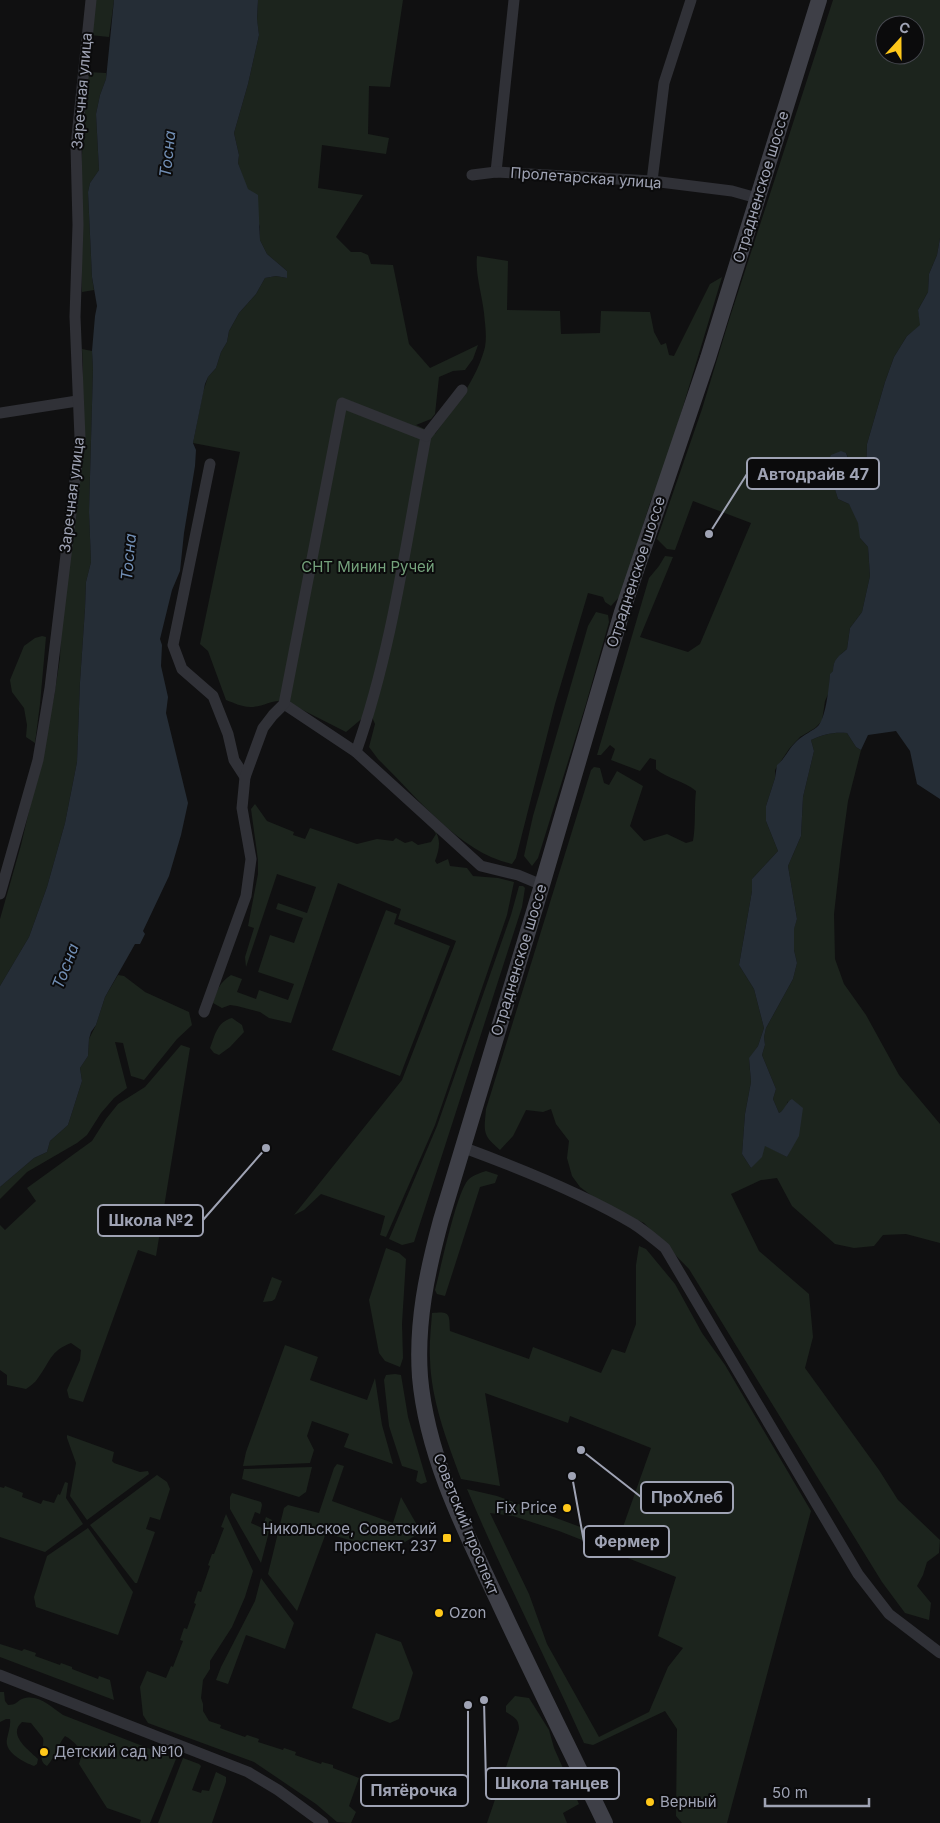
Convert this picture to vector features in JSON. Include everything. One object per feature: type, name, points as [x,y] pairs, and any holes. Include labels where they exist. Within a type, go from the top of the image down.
[{"type":"main road","name":"Отрадненское шоссе","points":[[462,1147],[542,885],[622,612],[708,358],[818,0]]},
{"type":"main road","name":"Советский проспект","points":[[462,1147],[431,1256],[422,1301],[419,1349],[420,1378],[428,1421],[447,1486],[483,1570],[605,1823]]},
{"type":"street","name":"Заречная улица","points":[[0,894],[38,760],[50,688],[80,438],[76,316],[78,225],[76,146],[91,0]]},
{"type":"street","name":"Пролетарская улица","points":[[514,0],[496,172],[652,181],[732,191],[758,198]]},
{"type":"street","points":[[652,181],[664,83],[691,0]]},
{"type":"street","points":[[472,175],[496,172]]},
{"type":"street","points":[[356,752],[367,722],[384,659],[426,436],[462,390]]},
{"type":"street","points":[[0,413],[78,401]]},
{"type":"street","points":[[204,1012],[246,896],[251,859],[242,808],[245,777],[263,728],[284,704],[342,403],[426,436]]},
{"type":"street","points":[[210,464],[173,645],[182,669],[213,696],[228,734],[234,760],[245,777]]},
{"type":"street","points":[[284,704],[356,752],[482,866],[518,875],[542,885]]},
{"type":"street","points":[[462,1147],[504,1163],[588,1200],[636,1225],[665,1248],[858,1574],[889,1614],[940,1653]]},
{"type":"street","points":[[0,1676],[248,1772],[278,1790],[322,1823]]},
{"type":"green space","points":[[94,0],[114,0],[109,37],[90,35]]},
{"type":"green space","name":"СНТ Минин Ручей","points":[[258,0],[403,0],[390,87],[369,86],[368,134],[389,138],[386,154],[322,145],[318,188],[363,195],[336,237],[351,252],[361,252],[368,255],[371,264],[393,265],[409,344],[430,368],[478,345],[473,359],[465,370],[453,371],[439,377],[435,414],[431,419],[416,425],[435,434],[471,382],[481,359],[485,347],[486,334],[477,270],[477,256],[508,261],[507,310],[560,311],[561,334],[600,333],[601,311],[650,312],[654,332],[661,345],[666,343],[669,355],[674,356],[710,284],[722,277],[660,483],[651,500],[621,595],[611,606],[605,602],[603,597],[588,593],[555,704],[516,858],[512,864],[493,858],[474,848],[439,821],[378,759],[369,747],[375,724],[372,717],[365,716],[346,732],[285,701],[276,701],[250,707],[241,706],[226,700],[208,651],[200,644],[240,452],[193,443],[203,392],[208,377],[216,368],[221,352],[227,342],[229,331],[239,313],[256,294],[265,278],[276,276],[287,278],[287,271],[267,254],[260,240],[260,227],[238,163],[239,155],[234,133],[259,35],[257,20]]},
{"type":"green space","points":[[833,0],[940,0],[940,238],[937,255],[929,274],[928,292],[918,310],[921,325],[907,336],[894,357],[885,382],[867,444],[866,474],[860,475],[852,466],[846,453],[832,479],[838,499],[849,504],[854,512],[860,527],[860,538],[868,547],[870,576],[862,612],[850,628],[847,649],[835,661],[830,675],[829,692],[825,701],[822,721],[815,728],[800,737],[789,749],[775,770],[775,778],[766,806],[766,821],[778,851],[752,879],[752,891],[739,965],[754,989],[764,1028],[758,1046],[749,1059],[751,1082],[745,1114],[742,1154],[751,1168],[765,1145],[787,1157],[790,1151],[788,1101],[785,1109],[779,1113],[773,1099],[776,1089],[762,1055],[765,1045],[764,1037],[766,1028],[793,979],[797,963],[794,950],[794,928],[797,919],[788,866],[801,836],[803,797],[814,751],[811,740],[829,734],[847,733],[856,747],[861,750],[848,801],[841,852],[834,914],[835,959],[844,984],[866,1015],[899,1075],[940,1124],[940,1243],[906,1234],[883,1235],[874,1246],[854,1248],[835,1244],[792,1206],[777,1178],[761,1180],[731,1194],[759,1251],[809,1294],[813,1337],[805,1368],[879,1470],[898,1500],[940,1540],[939,1553],[927,1562],[917,1586],[931,1603],[929,1620],[905,1613],[882,1582],[689,1269],[644,1223],[604,1205],[580,1187],[572,1176],[567,1158],[569,1141],[556,1124],[551,1109],[543,1112],[526,1110],[513,1136],[500,1150],[487,1136],[485,1128],[486,1109],[591,770],[594,767],[600,768],[604,783],[609,785],[617,771],[643,786],[630,826],[644,841],[667,834],[686,843],[693,841],[696,791],[656,769],[656,760],[650,758],[640,771],[611,760],[615,749],[610,745],[601,755],[597,755],[649,578],[665,556],[673,557],[640,637],[688,652],[700,644],[751,523],[693,501],[675,550],[667,549],[657,539],[702,409]]},
{"type":"green space","points":[[87,72],[106,73],[106,79],[96,114],[99,170],[90,183],[88,192],[94,290],[82,292],[80,187]]},
{"type":"green space","points":[[82,349],[92,351],[93,369],[89,512],[91,562],[86,582],[77,762],[65,823],[47,887],[29,937],[0,986],[0,919],[34,790],[54,697],[60,658],[61,626],[83,440]]},
{"type":"green space","points":[[596,612],[608,615],[609,622],[586,704],[538,858],[532,866],[524,856],[533,816],[588,626]]},
{"type":"green space","points":[[46,637],[35,743],[26,737],[27,725],[24,708],[12,692],[10,680],[24,646],[35,638]]},
{"type":"green space","points":[[255,804],[267,821],[294,832],[293,835],[305,839],[310,828],[357,844],[377,839],[393,841],[396,838],[405,843],[412,841],[418,845],[431,842],[436,834],[430,824],[436,833],[439,841],[435,861],[437,864],[448,859],[450,866],[467,868],[473,876],[498,878],[514,882],[507,915],[435,1125],[386,1237],[380,1235],[385,1216],[321,1194],[304,1210],[294,1215],[402,1080],[456,941],[398,919],[401,909],[338,883],[291,1023],[269,1018],[260,1012],[237,1006],[230,1005],[222,1008],[213,1003],[219,987],[231,975],[242,979],[237,992],[256,999],[259,990],[288,1000],[294,984],[258,972],[270,935],[294,943],[303,918],[276,909],[278,903],[307,913],[316,887],[277,874],[246,967],[245,957],[254,928],[248,926],[258,874],[251,809]]},
{"type":"green space","points":[[519,886],[525,888],[522,907],[415,1239],[414,1242],[402,1245],[389,1239],[437,1126],[511,915]]},
{"type":"green space","points":[[386,910],[397,914],[394,924],[450,946],[400,1076],[332,1050]]},
{"type":"green space","points":[[118,975],[124,976],[145,992],[189,1012],[192,1025],[177,1039],[144,1080],[131,1076],[123,1043],[115,1042],[127,1088],[114,1098],[101,1113],[87,1135],[77,1143],[27,1172],[0,1199],[0,1187],[34,1158],[47,1152],[50,1141],[68,1125],[82,1081],[80,1068],[88,1056],[89,1039],[96,1025],[105,997]]},
{"type":"green space","points":[[232,1018],[242,1025],[244,1032],[230,1047],[219,1055],[214,1053],[210,1048],[217,1030],[223,1023]]},
{"type":"green space","points":[[181,1045],[190,1048],[156,1256],[138,1250],[83,1402],[69,1398],[67,1390],[80,1360],[81,1350],[71,1343],[54,1353],[37,1380],[26,1389],[7,1385],[7,1375],[0,1370],[0,1225],[5,1230],[36,1201],[27,1188],[92,1141],[118,1104],[145,1087]]},
{"type":"green space","points":[[486,1171],[498,1175],[495,1183],[480,1187],[445,1296],[437,1294],[435,1290],[445,1249],[463,1188],[470,1178]]},
{"type":"green space","points":[[639,1246],[646,1249],[675,1284],[702,1333],[725,1365],[811,1511],[727,1823],[682,1823],[676,1816],[677,1729],[665,1711],[593,1745],[584,1743],[467,1489],[497,1496],[618,1541],[651,1448],[570,1416],[568,1423],[485,1393],[500,1486],[461,1479],[450,1450],[433,1390],[430,1353],[432,1313],[446,1313],[448,1315],[450,1331],[529,1359],[533,1347],[601,1373],[612,1349],[625,1353],[636,1324],[636,1265]],"holes":[[[490,1513],[513,1516],[559,1531],[676,1577],[658,1636],[683,1648],[668,1667],[649,1712],[599,1737],[547,1644],[529,1594]]]},
{"type":"green space","points":[[386,1248],[399,1253],[406,1259],[402,1324],[403,1358],[400,1367],[385,1361],[379,1353],[369,1300]]},
{"type":"green space","points":[[272,1277],[282,1281],[275,1299],[263,1302]]},
{"type":"green space","points":[[285,1345],[318,1357],[310,1380],[367,1400],[375,1378],[382,1425],[393,1464],[344,1447],[349,1434],[312,1421],[307,1436],[314,1450],[310,1463],[243,1466],[246,1452]]},
{"type":"green space","points":[[386,1375],[401,1375],[408,1417],[427,1482],[421,1484],[416,1481],[418,1471],[402,1466],[389,1426],[384,1380]]},
{"type":"green space","points":[[67,1435],[114,1452],[112,1461],[114,1463],[140,1472],[148,1471],[149,1474],[87,1520],[70,1496],[76,1463]]},
{"type":"green space","points":[[337,1464],[344,1466],[332,1501],[393,1523],[401,1497],[421,1532],[389,1552],[326,1533],[297,1611],[268,1574],[284,1508],[288,1505],[319,1513]]},
{"type":"green space","points":[[312,1467],[306,1492],[299,1497],[242,1479],[244,1469]]},
{"type":"green space","points":[[157,1475],[167,1482],[170,1489],[160,1520],[150,1517],[146,1529],[155,1532],[137,1583],[135,1583],[90,1525]]},
{"type":"green space","points":[[65,1482],[68,1483],[66,1498],[83,1524],[45,1552],[0,1537],[0,1487],[4,1488],[5,1486],[23,1493],[22,1497],[41,1504],[43,1500],[54,1503],[58,1494],[60,1495]]},
{"type":"green space","points":[[232,1493],[261,1502],[260,1514],[255,1512],[251,1523],[262,1528],[266,1517],[272,1520],[261,1563],[230,1509]]},
{"type":"green space","points":[[226,1514],[253,1571],[245,1597],[232,1627],[210,1661],[210,1669],[203,1680],[201,1698],[203,1711],[209,1721],[221,1725],[220,1728],[245,1737],[247,1735],[259,1739],[258,1742],[283,1750],[284,1748],[296,1752],[295,1755],[321,1764],[322,1762],[333,1765],[333,1768],[359,1778],[349,1806],[356,1812],[351,1823],[337,1822],[316,1804],[254,1762],[148,1723],[143,1715],[140,1687],[147,1671],[166,1678],[171,1666],[173,1667],[183,1641],[180,1640],[184,1628],[187,1629],[196,1604],[194,1603],[198,1591],[201,1592],[210,1566],[208,1565],[224,1528],[221,1527]]},
{"type":"green space","points":[[88,1528],[133,1592],[118,1635],[36,1607],[34,1597],[47,1556]]},
{"type":"green space","points":[[261,1578],[294,1623],[285,1649],[246,1635],[228,1684],[216,1680],[255,1601]]},
{"type":"green space","points":[[376,1633],[401,1642],[413,1673],[399,1719],[390,1723],[352,1708]]},
{"type":"green space","points":[[0,1644],[36,1653],[35,1656],[60,1665],[61,1663],[72,1667],[72,1669],[98,1679],[99,1676],[110,1680],[114,1700],[0,1657]]},
{"type":"green space","points":[[0,1692],[4,1692],[5,1701],[8,1705],[22,1699],[39,1699],[63,1715],[176,1759],[150,1823],[140,1823],[141,1820],[107,1808],[79,1764],[80,1751],[78,1747],[65,1736],[47,1766],[41,1757],[43,1738],[31,1723],[22,1722],[18,1727],[18,1737],[25,1747],[38,1759],[37,1764],[34,1766],[15,1756],[7,1744],[10,1719],[0,1722]]},
{"type":"green space","points":[[515,1696],[529,1698],[549,1730],[554,1748],[579,1804],[563,1813],[567,1823],[487,1823],[519,1729],[514,1717],[506,1712],[506,1706]]},
{"type":"green space","points":[[183,1758],[201,1766],[192,1790],[201,1793],[202,1790],[209,1791],[216,1772],[226,1777],[212,1823],[158,1823]]},
{"type":"water","name":"Тосна","points":[[114,0],[258,0],[257,19],[259,35],[234,133],[239,155],[238,163],[248,189],[258,195],[260,240],[267,254],[287,271],[287,278],[276,276],[265,278],[256,294],[239,313],[229,331],[227,342],[221,352],[216,368],[205,384],[193,443],[196,450],[195,466],[180,571],[172,590],[160,639],[162,645],[161,666],[168,697],[166,713],[188,803],[169,876],[143,931],[145,934],[140,944],[135,944],[105,997],[96,1025],[91,1032],[88,1056],[80,1068],[82,1081],[68,1125],[50,1141],[47,1152],[34,1158],[0,1187],[0,986],[29,937],[47,887],[65,823],[77,762],[86,582],[91,562],[89,512],[92,351],[97,306],[92,277],[88,192],[90,183],[99,170],[96,114],[106,79]]},
{"type":"water","points":[[940,238],[940,799],[917,784],[910,751],[896,731],[868,735],[861,750],[856,747],[847,733],[829,734],[811,740],[814,751],[803,797],[801,836],[788,866],[797,919],[794,929],[794,950],[797,963],[793,979],[766,1028],[765,1045],[762,1055],[776,1089],[773,1099],[779,1113],[792,1099],[803,1108],[799,1136],[787,1157],[765,1146],[762,1157],[751,1168],[742,1154],[745,1114],[751,1082],[749,1058],[758,1046],[764,1028],[754,989],[739,965],[752,891],[752,879],[778,851],[766,821],[766,806],[777,765],[797,741],[817,727],[823,717],[830,674],[833,671],[837,658],[847,649],[850,628],[862,612],[870,576],[868,547],[860,538],[858,523],[849,504],[838,499],[827,464],[831,455],[841,451],[846,453],[851,466],[860,475],[866,474],[867,444],[885,382],[894,357],[907,336],[920,325],[918,310],[928,292],[929,274],[937,255]]},
{"type":"place","name":"Автодрайв 47","points":[[709,534]]},
{"type":"place","name":"Школа №2","points":[[266,1148]]},
{"type":"place","name":"ПроХлеб","points":[[581,1450]]},
{"type":"place","name":"Фермер","points":[[572,1476]]},
{"type":"place","name":"Fix Price","points":[[567,1508]]},
{"type":"place","name":"Никольское, Советский проспект, 237","points":[[447,1538]]},
{"type":"place","name":"Ozon","points":[[439,1613]]},
{"type":"place","name":"Школа танцев","points":[[484,1700]]},
{"type":"place","name":"Пятёрочка","points":[[468,1705]]},
{"type":"place","name":"Детский сад №10","points":[[44,1752]]},
{"type":"place","name":"Верный","points":[[650,1802]]}]
